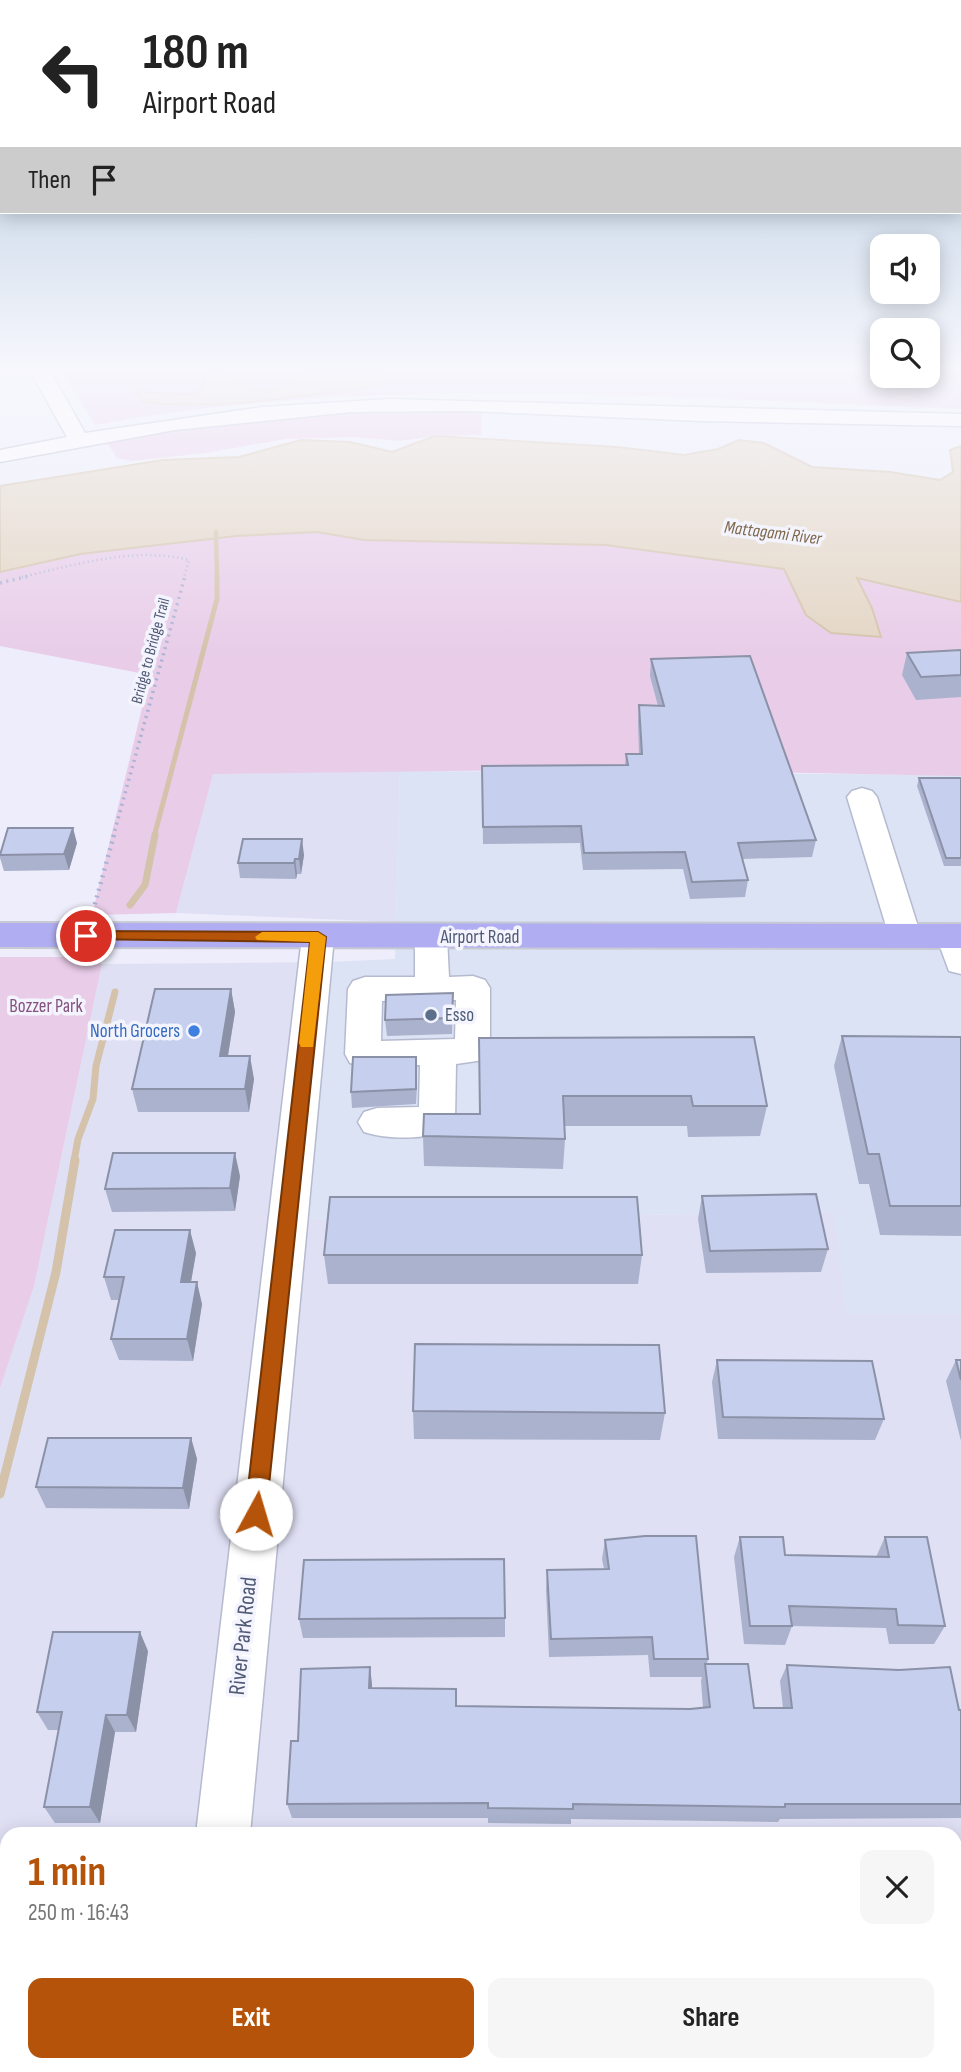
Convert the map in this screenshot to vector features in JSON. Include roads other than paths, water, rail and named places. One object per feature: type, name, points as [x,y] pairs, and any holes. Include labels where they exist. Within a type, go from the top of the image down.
[{"type":"main road","name":"Airport Road","points":[[0,935],[905,936],[958,945]]},
{"type":"street","points":[[862,797],[905,936]]},
{"type":"street","name":"River Park Road","points":[[224,1827],[318,937]]},
{"type":"street","points":[[431,937],[432,989]]},
{"type":"street","points":[[473,988],[472,1051],[363,1054],[365,989],[432,989],[473,988]]},
{"type":"street","points":[[377,1122],[437,1121],[438,1052]]},
{"type":"water","name":"Mattagami River","points":[[127,466],[809,466],[890,472],[940,480],[953,472],[952,466],[961,466],[961,602],[857,578],[872,608],[881,637],[831,633],[806,615],[784,569],[606,545],[364,540],[317,532],[236,536],[80,554],[0,572],[0,486]]},
{"type":"waterway","points":[[216,532],[217,577]]},
{"type":"waterway","points":[[154,837],[217,599],[217,577]]},
{"type":"waterway","points":[[130,905],[145,885],[155,835]]},
{"type":"waterway","points":[[74,1161],[78,1139],[93,1099],[96,1066],[115,992]]},
{"type":"waterway","points":[[0,1494],[56,1272],[75,1160]]},
{"type":"place","name":"Esso","points":[[431,1015]]},
{"type":"place","name":"North Grocers","points":[[194,1031]]},
{"type":"park label","name":"Bozzer Park","points":[[46,1006]]}]
